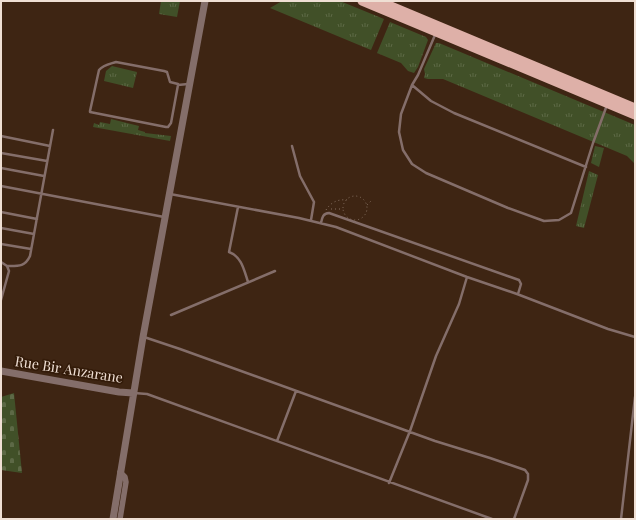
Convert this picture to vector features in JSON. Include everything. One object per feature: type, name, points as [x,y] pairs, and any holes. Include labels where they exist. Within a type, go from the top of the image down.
[{"type":"main road","points":[[362,1],[635,115]]},
{"type":"main road","points":[[379,1],[635,108]]},
{"type":"street","points":[[112,519],[143,337],[205,1]]},
{"type":"street","name":"Rue Bir Anzarane","points":[[1,371],[119,392],[134,393]]},
{"type":"street","points":[[120,472],[125,477],[126,482],[120,519]]},
{"type":"lane","points":[[436,32],[418,75],[412,85],[401,114],[400,132],[403,150],[412,164],[426,173],[508,208],[544,221],[559,220],[571,213],[608,104]]},
{"type":"lane","points":[[178,84],[171,123],[168,127],[93,113],[90,111],[99,70],[101,67],[116,62],[164,71],[167,72],[170,82],[189,84]]},
{"type":"lane","points":[[412,85],[431,101],[454,113],[586,167]]},
{"type":"lane","points":[[1,262],[7,266],[16,266],[27,262],[30,256],[53,130]]},
{"type":"lane","points":[[1,136],[50,146]]},
{"type":"lane","points":[[292,146],[300,176],[314,202],[311,220]]},
{"type":"lane","points":[[1,153],[47,161]]},
{"type":"lane","points":[[1,168],[44,176]]},
{"type":"lane","points":[[1,186],[165,217]]},
{"type":"lane","points":[[170,194],[311,220],[352,232],[467,277],[518,294],[608,329],[635,337]]},
{"type":"lane","points":[[238,207],[230,252],[237,256],[240,260],[248,282]]},
{"type":"lane","points":[[1,212],[37,219]]},
{"type":"lane","points":[[321,223],[325,214],[329,214],[519,280],[521,284],[518,294]]},
{"type":"lane","points":[[1,228],[34,234]]},
{"type":"lane","points":[[1,244],[31,249]]},
{"type":"lane","points":[[1,300],[9,272],[7,266]]},
{"type":"lane","points":[[171,315],[275,271]]},
{"type":"lane","points":[[389,482],[410,431],[436,356],[459,304],[467,277]]},
{"type":"lane","points":[[143,337],[435,441],[525,470],[528,474],[528,480],[514,519]]},
{"type":"lane","points":[[277,441],[296,391]]},
{"type":"lane","points":[[134,393],[147,394],[492,519]]},
{"type":"lane","points":[[621,519],[635,397]]},
{"type":"path","points":[[354,196],[365,201],[366,212],[362,218],[355,220],[349,218],[344,213],[343,206],[347,200],[354,196]]},
{"type":"path","points":[[325,214],[326,209],[331,203],[337,200],[347,200]]},
{"type":"path","points":[[366,205],[372,200]]},
{"type":"path","points":[[326,209],[343,209]]},
{"type":"green space","points":[[161,1],[180,1],[177,17],[159,14]]},
{"type":"green space","points":[[282,1],[340,1],[384,19],[371,50],[270,8]]},
{"type":"green space","points":[[390,22],[426,37],[428,40],[418,67],[414,73],[408,71],[401,63],[377,53]]},
{"type":"green space","points":[[436,43],[635,125],[635,164],[627,156],[443,79],[424,78],[424,69]]},
{"type":"green space","points":[[112,66],[137,72],[133,88],[104,81],[106,71]]},
{"type":"green space","points":[[111,119],[139,126],[138,130],[145,133],[171,136],[170,141],[93,127],[94,123],[99,125],[100,122],[110,124]]},
{"type":"green space","points":[[595,146],[604,148],[599,167],[591,163]]},
{"type":"green space","points":[[589,171],[598,175],[584,228],[576,226]]},
{"type":"green space","points":[[14,393],[22,473],[1,470],[1,397]]}]
